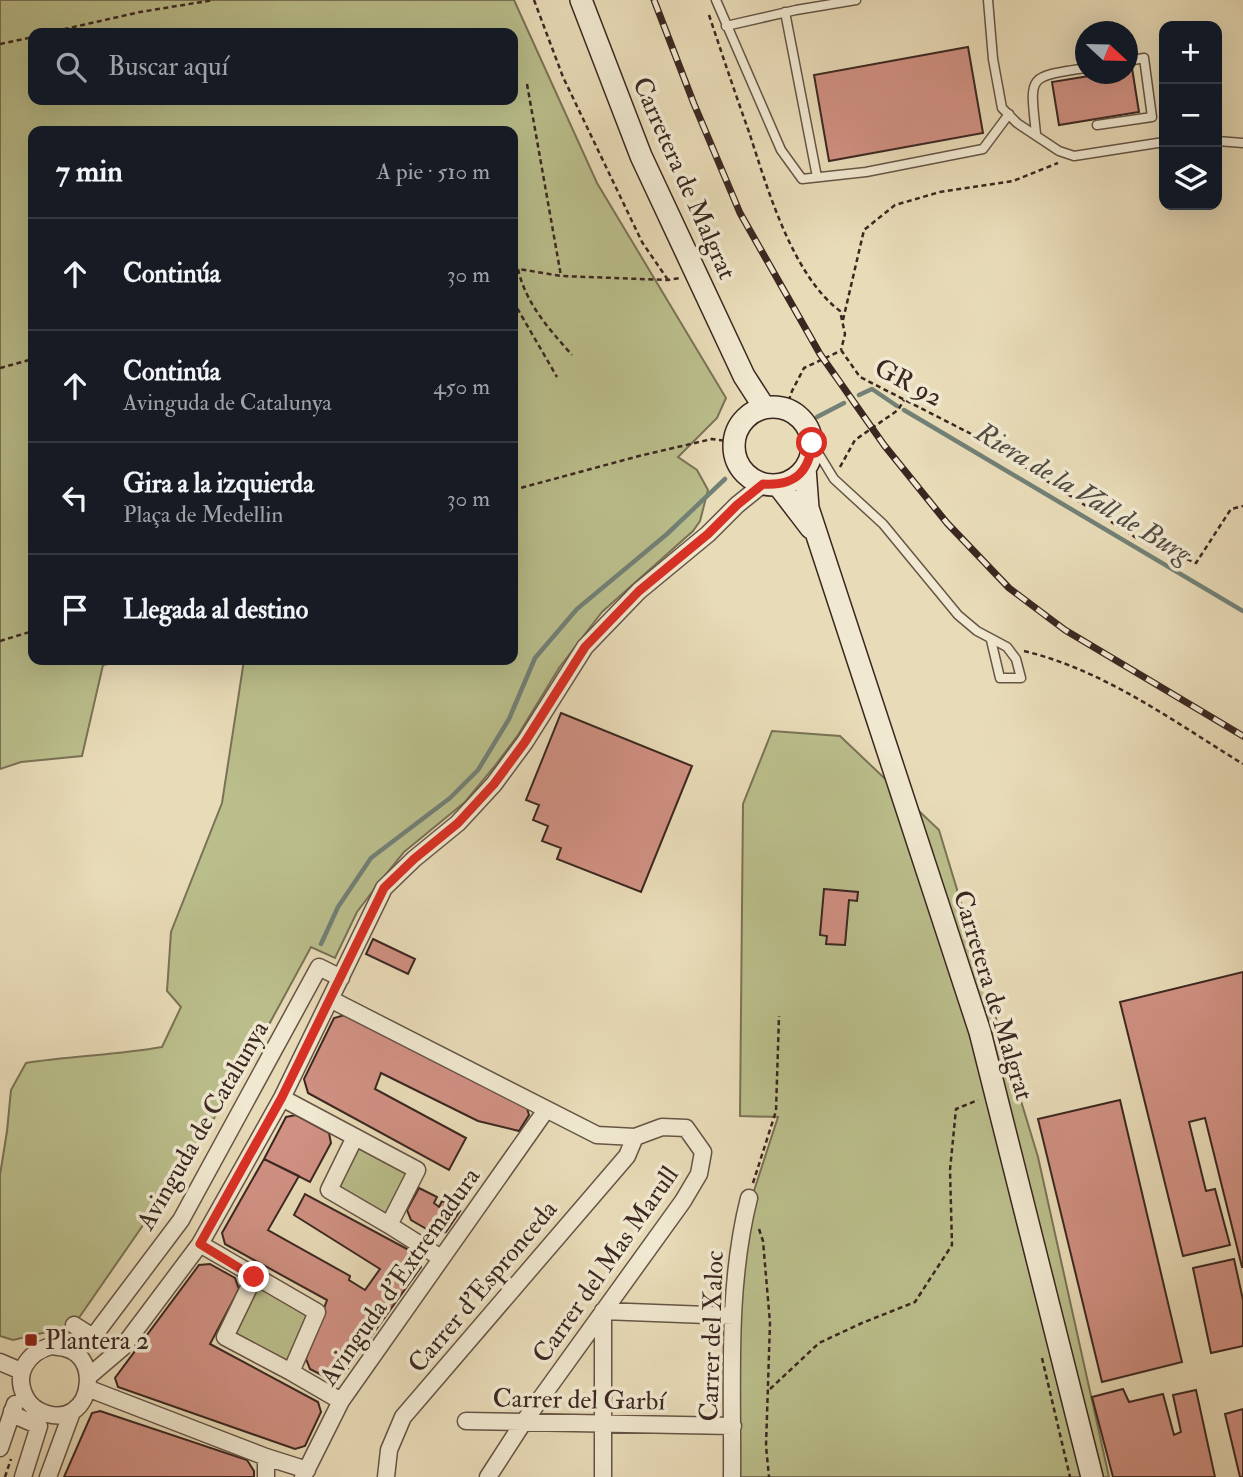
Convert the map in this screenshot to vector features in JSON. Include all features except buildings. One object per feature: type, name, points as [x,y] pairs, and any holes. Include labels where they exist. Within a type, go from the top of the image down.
[{"type":"street","name":"Carretera de Malgrat","points":[[581,0],[641,156],[744,376],[756,412]]},
{"type":"street","points":[[786,409],[798,415],[806,424],[812,443],[811,457],[795,478],[764,482],[738,465],[734,442],[738,428],[756,412],[786,409]]},
{"type":"street","name":"Carretera de Malgrat","points":[[805,468],[808,508],[980,1032],[1091,1477]]},
{"type":"street","name":"Carretera de Malgrat","points":[[764,482],[818,537]]},
{"type":"street","name":"Avinguda de Catalunya","points":[[88,1382],[122,1348],[200,1244],[282,1097],[384,888],[458,823],[494,784],[525,742],[585,647],[639,591],[708,534],[764,482]]},
{"type":"street","name":"Avinguda de Catalunya","points":[[74,1325],[93,1338],[181,1220],[319,967],[341,978]]},
{"type":"street","name":"Carrer del Mas Marull","points":[[330,999],[597,1135],[635,1137],[662,1127],[686,1128],[703,1152],[699,1174],[683,1201],[523,1423],[488,1477]]},
{"type":"street","points":[[282,1097],[417,1170],[388,1225]]},
{"type":"street","name":"Avinguda d'Extremadura","points":[[305,1473],[341,1401],[546,1110]]},
{"type":"street","points":[[355,1137],[329,1191],[441,1258]]},
{"type":"street","name":"Carrer d'Espronceda","points":[[386,1477],[389,1450],[402,1417],[627,1156],[635,1137]]},
{"type":"street","name":"Carrer del Xaloc","points":[[732,1477],[733,1316],[739,1237],[749,1198]]},
{"type":"street","points":[[200,1244],[317,1312],[291,1372]]},
{"type":"street","points":[[254,1277],[225,1337],[341,1401]]},
{"type":"street","points":[[603,1477],[603,1311],[733,1316]]},
{"type":"street","points":[[0,1448],[21,1389],[21,1371],[25,1362],[38,1350],[51,1346],[67,1348],[84,1363],[88,1382],[84,1397],[72,1412],[48,1477]]},
{"type":"street","points":[[0,1363],[21,1371]]},
{"type":"street","points":[[88,1382],[305,1473]]},
{"type":"street","points":[[21,1389],[29,1404],[43,1413],[57,1415],[72,1412]]},
{"type":"street","points":[[12,1411],[14,1415],[39,1426],[23,1477]]},
{"type":"street","name":"Carrer del Garbí","points":[[466,1421],[733,1426]]},
{"type":"street","points":[[265,1457],[266,1477]]},
{"type":"lane","points":[[716,0],[781,150],[802,179],[866,172],[983,149],[1009,114]]},
{"type":"lane","points":[[726,26],[785,12],[856,0]]},
{"type":"lane","points":[[988,0],[993,60],[1002,108],[1009,114],[1059,151],[1074,156],[1159,143]]},
{"type":"lane","points":[[785,12],[817,177]]},
{"type":"lane","points":[[1097,125],[1152,117],[1144,58],[1138,59]]},
{"type":"lane","points":[[1036,134],[1032,94],[1035,82],[1044,74],[1075,70]]},
{"type":"lane","points":[[1222,141],[1243,142]]},
{"type":"lane","points":[[812,443],[834,479],[883,524],[958,614],[991,640],[1007,647],[1016,659],[1021,678],[1000,678],[991,640]]},
{"type":"path","points":[[69,28],[140,12],[214,0]]},
{"type":"path","points":[[534,0],[563,77],[642,243],[668,280]]},
{"type":"path","points":[[708,13],[777,215],[802,264],[829,302],[841,311],[845,334],[841,350]]},
{"type":"path","points":[[0,44],[28,38]]},
{"type":"path","points":[[527,84],[561,276]]},
{"type":"path","points":[[843,322],[864,230],[895,205],[940,192],[1013,181],[1074,156]]},
{"type":"path","points":[[572,355],[544,323],[522,287],[518,269],[561,276],[668,280],[681,278]]},
{"type":"path","points":[[518,310],[557,377]]},
{"type":"path","name":"GR 92","points":[[786,409],[804,368],[841,350],[860,377],[982,439],[1138,539],[1196,563],[1231,509],[1243,506]]},
{"type":"path","points":[[0,368],[28,360]]},
{"type":"path","points":[[834,479],[855,440],[898,410],[904,400]]},
{"type":"path","points":[[518,489],[712,439],[734,442]]},
{"type":"path","points":[[0,641],[28,633]]},
{"type":"path","points":[[1007,647],[1047,657],[1099,677],[1243,764]]},
{"type":"path","points":[[769,1477],[766,1446],[770,1323],[763,1241],[749,1198],[776,1111],[779,1016]]},
{"type":"path","points":[[769,1391],[819,1343],[915,1302],[952,1245],[950,1170],[956,1109],[981,1098]]},
{"type":"path","points":[[1041,1351],[1070,1477]]},
{"type":"green space","points":[[0,0],[514,0],[597,183],[726,398],[717,418],[678,457],[697,470],[708,490],[700,521],[693,531],[602,612],[559,668],[518,735],[494,767],[465,802],[404,852],[382,879],[357,912],[335,958],[311,947],[253,1054],[193,1153],[67,1335],[47,1332],[13,1340],[0,1336],[0,1175],[11,1090],[26,1063],[162,1047],[181,1007],[167,991],[171,932],[222,803],[243,665],[518,665],[518,126],[28,126],[28,665],[103,665],[82,756],[21,762],[0,769]]},
{"type":"green space","points":[[772,731],[840,736],[939,830],[1038,1157],[1109,1477],[732,1477],[739,1237],[778,1117],[740,1116],[743,804]]},
{"type":"green space","points":[[355,1137],[415,1174],[389,1225],[328,1192]]},
{"type":"green space","points":[[254,1277],[317,1312],[291,1372],[225,1337]]},
{"type":"waterway","name":"Riera de la Vall de Burg","points":[[859,395],[872,389],[897,406]]},
{"type":"waterway","name":"Riera de la Vall de Burg","points":[[817,417],[844,403]]},
{"type":"waterway","name":"Riera de la Vall de Burg","points":[[904,410],[1243,611]]},
{"type":"waterway","name":"Riera de la Vall de Burg","points":[[321,944],[338,907],[371,858],[450,798],[478,770],[509,719],[535,658],[577,609],[667,534],[725,479]]},
{"type":"railway","points":[[654,0],[740,213],[820,354],[884,445],[947,523],[1009,588],[1065,630],[1243,736]]},
{"type":"place","name":"Plantera 2","points":[[31,1340]]},
{"type":"route","points":[[254,1277],[200,1244],[282,1097],[384,888],[458,823],[494,784],[525,742],[585,647],[639,591],[763,484],[778,485],[795,478],[811,457],[812,443]]}]
